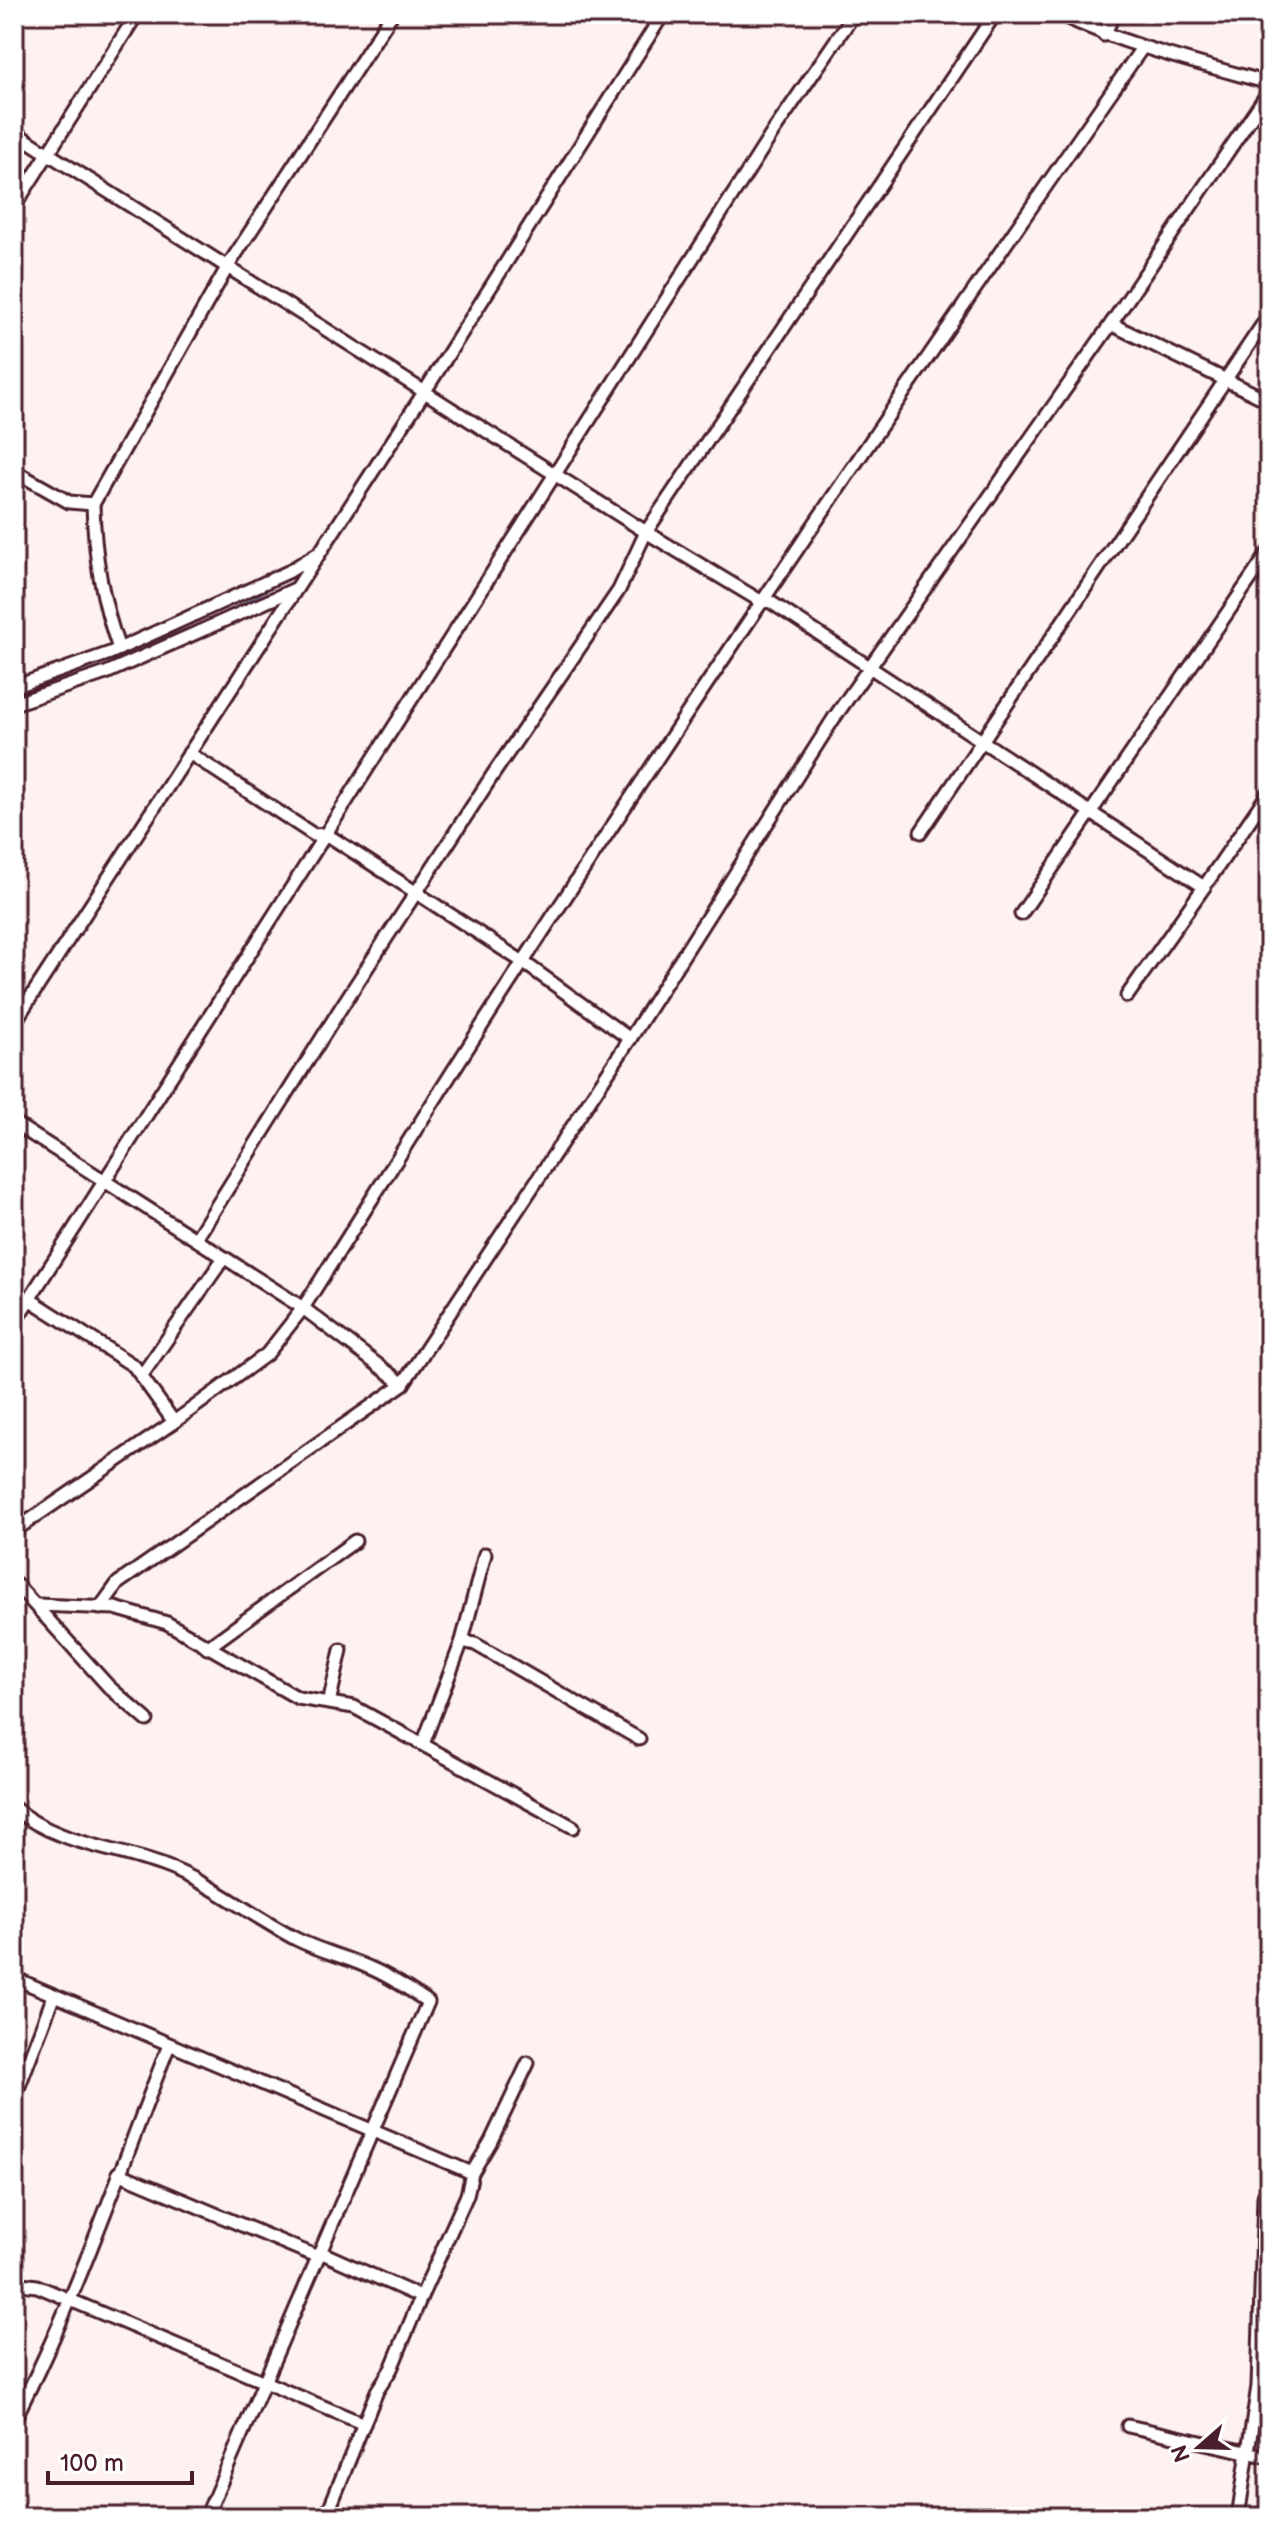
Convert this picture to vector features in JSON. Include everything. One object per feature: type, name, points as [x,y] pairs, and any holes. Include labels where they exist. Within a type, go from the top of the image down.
[{"type":"street","points":[[14,207],[137,14]]},
{"type":"street","points":[[119,649],[102,596],[94,549],[93,504],[228,266],[392,14]]},
{"type":"street","points":[[14,1023],[425,391],[663,14]]},
{"type":"street","points":[[14,1323],[773,132],[854,14]]},
{"type":"street","points":[[196,1239],[416,893],[619,590],[646,532],[995,14]]},
{"type":"street","points":[[1059,14],[1142,48],[1269,83]]},
{"type":"street","points":[[1104,35],[1114,14]]},
{"type":"street","points":[[14,1531],[174,1422],[267,1354],[303,1308],[523,962],[762,602],[1142,48]]},
{"type":"street","points":[[100,1608],[118,1583],[403,1384],[630,1039],[827,728],[1111,324],[1269,91]]},
{"type":"street","points":[[14,132],[646,532],[762,602],[769,601],[1204,887]]},
{"type":"street","points":[[921,832],[1269,315]]},
{"type":"street","points":[[1111,324],[1269,401]]},
{"type":"street","points":[[14,471],[69,502],[93,504]]},
{"type":"street","points":[[14,687],[119,649],[288,572],[320,552]]},
{"type":"street","points":[[1021,914],[1269,552]]},
{"type":"street","points":[[14,704],[106,673],[296,589]]},
{"type":"street","points":[[189,753],[314,835],[326,834],[523,962],[630,1039]]},
{"type":"street","points":[[1127,996],[1269,792]]},
{"type":"street","points":[[14,1123],[303,1308],[403,1384]]},
{"type":"street","points":[[142,1375],[223,1259]]},
{"type":"street","points":[[29,1299],[134,1366],[174,1422]]},
{"type":"street","points":[[207,1648],[355,1541]]},
{"type":"street","points":[[423,1744],[462,1641],[485,1554]]},
{"type":"street","points":[[14,1582],[109,1687],[147,1720]]},
{"type":"street","points":[[37,1605],[115,1608],[167,1623],[298,1698],[354,1707],[573,1827]]},
{"type":"street","points":[[462,1641],[475,1644],[639,1739]]},
{"type":"street","points":[[329,1703],[341,1650]]},
{"type":"street","points":[[14,1808],[28,1820],[53,1833],[195,1878],[261,1921],[306,1943],[372,1968],[427,2001],[206,2517]]},
{"type":"street","points":[[14,1978],[472,2173]]},
{"type":"street","points":[[14,2099],[54,1995]]},
{"type":"street","points":[[14,2420],[36,2378],[169,2045]]},
{"type":"street","points":[[326,2517],[364,2424],[467,2195],[472,2173],[491,2141],[528,2063]]},
{"type":"street","points":[[118,2173],[421,2297]]},
{"type":"street","points":[[1238,2517],[1258,2386],[1264,2196]]},
{"type":"street","points":[[14,2283],[37,2286],[364,2424]]},
{"type":"street","points":[[1128,2426],[1269,2457]]},
{"type":"waterway","points":[[221,616],[300,571]]},
{"type":"waterway","points":[[127,651],[203,624]]}]
